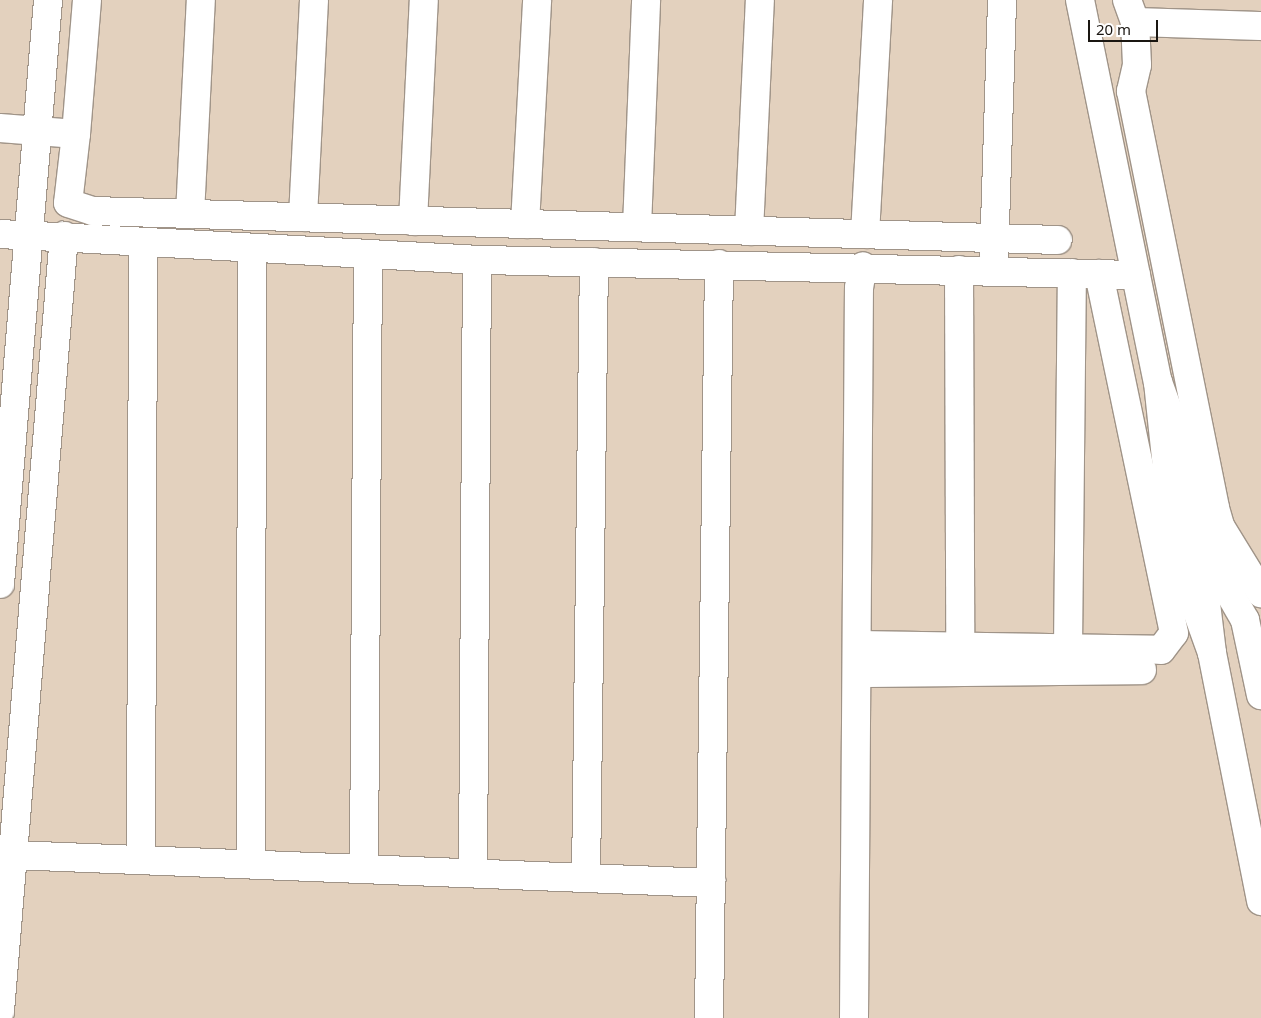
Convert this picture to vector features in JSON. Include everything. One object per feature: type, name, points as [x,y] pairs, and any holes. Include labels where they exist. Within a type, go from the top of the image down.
[{"type":"lane","points":[[0,584],[48,0]]},
{"type":"lane","points":[[88,0],[68,203],[93,211],[1058,240]]},
{"type":"lane","points":[[190,214],[201,0]]},
{"type":"lane","points":[[303,218],[314,0]]},
{"type":"lane","points":[[413,221],[424,0]]},
{"type":"lane","points":[[526,224],[537,0]]},
{"type":"lane","points":[[637,227],[646,0]]},
{"type":"lane","points":[[749,231],[760,0]]},
{"type":"lane","points":[[866,234],[878,0]]},
{"type":"lane","points":[[994,271],[1002,0]]},
{"type":"lane","points":[[1080,0],[1158,382],[1176,432],[1189,546],[1261,901]]},
{"type":"lane","points":[[1261,26],[1131,11],[1137,65],[1131,91],[1215,508],[1220,526],[1261,593]]},
{"type":"lane","points":[[0,128],[76,134]]},
{"type":"lane","points":[[0,234],[64,236],[143,245],[477,260],[863,266],[1136,275]]},
{"type":"lane","points":[[0,1011],[64,236]]},
{"type":"lane","points":[[141,860],[143,245]]},
{"type":"lane","points":[[251,864],[252,249]]},
{"type":"lane","points":[[364,869],[368,254]]},
{"type":"lane","points":[[473,873],[477,260]]},
{"type":"lane","points":[[586,878],[594,262]]},
{"type":"lane","points":[[709,1018],[718,264]]},
{"type":"lane","points":[[854,1018],[858,673],[859,288],[863,266]]},
{"type":"lane","points":[[959,270],[960,647]]},
{"type":"lane","points":[[1068,648],[1072,273]]},
{"type":"lane","points":[[858,645],[1161,650],[1174,633],[1099,274]]},
{"type":"lane","points":[[1189,546],[1245,620],[1261,695]]},
{"type":"lane","points":[[858,673],[1142,670]]},
{"type":"lane","points":[[13,855],[711,883]]},
{"type":"shaded area","points":[[0,0],[1261,0],[1261,1018],[0,1018]]}]
